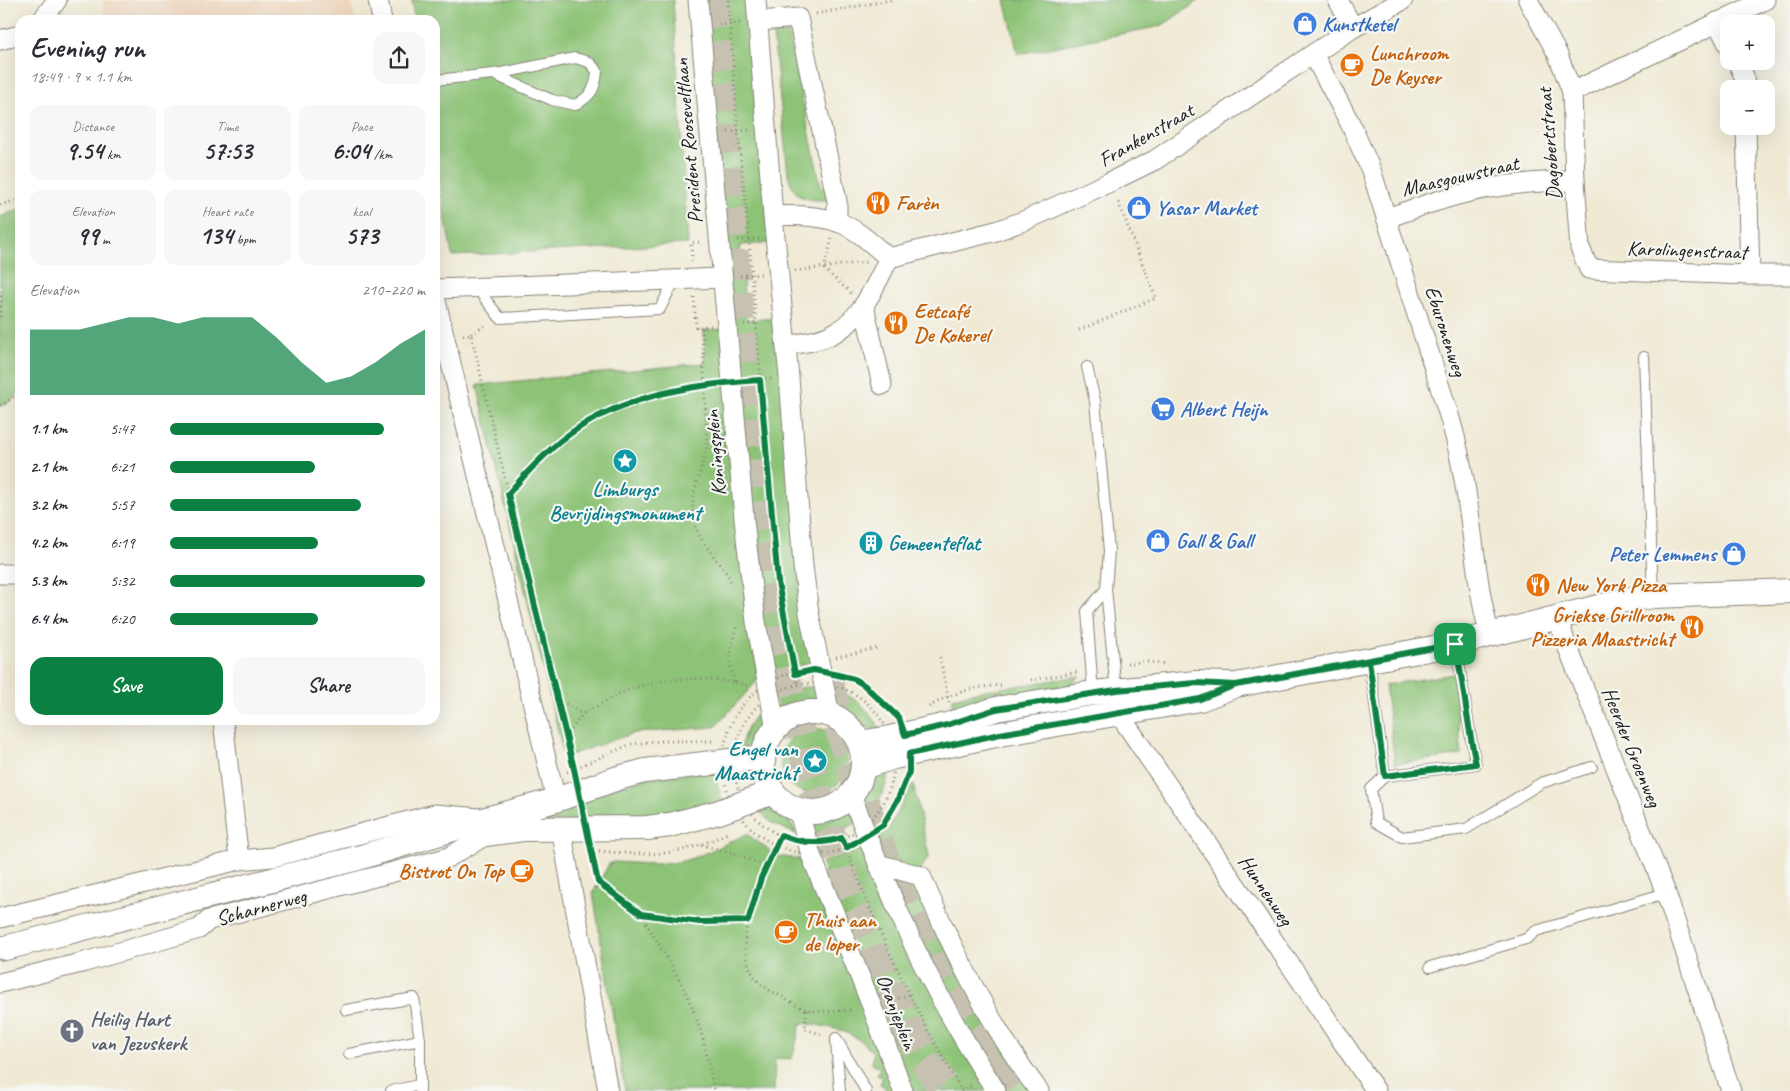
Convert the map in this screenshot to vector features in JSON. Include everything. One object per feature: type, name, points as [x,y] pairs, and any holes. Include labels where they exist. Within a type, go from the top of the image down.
[{"type":"street","points":[[46,15],[57,0]]},
{"type":"street","points":[[378,0],[381,15]]},
{"type":"street","name":"President Rooseveltlaan","points":[[698,0],[722,278]]},
{"type":"street","points":[[756,0],[773,216],[789,378],[803,566],[820,672],[830,715]]},
{"type":"street","points":[[1338,0],[1353,28]]},
{"type":"street","name":"Frankenstraat","points":[[889,258],[996,231],[1026,220],[1155,160],[1353,28],[1403,0]]},
{"type":"street","name":"Dagobertstraat","points":[[1528,0],[1558,55],[1572,92],[1575,181],[1580,248],[1585,263]]},
{"type":"street","points":[[1572,92],[1764,0]]},
{"type":"street","points":[[758,21],[798,18],[837,201],[836,222]]},
{"type":"street","points":[[1717,22],[1720,28]]},
{"type":"street","points":[[0,40],[15,37]]},
{"type":"street","name":"Eburonenweg","points":[[1313,54],[1371,170],[1456,439],[1463,471],[1482,608],[1490,636]]},
{"type":"street","points":[[1746,135],[1750,276]]},
{"type":"street","name":"Maasgouwstraat","points":[[1386,218],[1444,199],[1488,188],[1534,182],[1575,181]]},
{"type":"street","points":[[773,216],[804,215],[836,222],[862,237],[889,258],[864,306],[848,323],[829,336],[786,346]]},
{"type":"street","name":"Karolingenstraat","points":[[1585,263],[1589,269],[1750,276],[1790,275]]},
{"type":"street","points":[[440,289],[722,278]]},
{"type":"street","name":"Koningsplein","points":[[722,278],[752,594],[776,729]]},
{"type":"street","points":[[864,306],[882,386]]},
{"type":"street","points":[[440,318],[556,800]]},
{"type":"street","points":[[0,574],[15,574]]},
{"type":"street","points":[[863,767],[947,725],[996,709],[1112,700],[1200,699],[1236,685],[1455,644],[1609,603],[1653,596],[1790,591]]},
{"type":"street","name":"Heerder Groenweg","points":[[1558,617],[1564,638],[1666,893],[1731,1091]]},
{"type":"street","points":[[860,743],[907,744],[1000,734],[1112,700]]},
{"type":"street","name":"Hunnenweg","points":[[1112,700],[1376,1091]]},
{"type":"street","points":[[816,712],[830,715],[838,718],[851,729],[860,743],[863,767],[859,781],[851,794],[831,809],[814,812],[798,809],[784,802],[774,792],[764,772],[763,758],[766,745],[776,729],[787,719],[801,713],[816,712]]},
{"type":"street","points":[[224,725],[239,860]]},
{"type":"street","name":"Scharnerweg","points":[[5,948],[488,826],[618,778],[645,771],[763,758]]},
{"type":"street","name":"Scharnerweg","points":[[0,918],[239,860],[273,857],[435,814],[509,830],[647,828],[670,826],[719,812],[774,792]]},
{"type":"street","name":"Oranjeplein","points":[[851,794],[909,936],[932,982],[996,1091]]},
{"type":"street","name":"Oranjeplein","points":[[798,809],[806,842],[904,1091]]},
{"type":"street","name":"Scharnerweg","points":[[0,984],[199,929],[209,920],[447,858],[488,826]]},
{"type":"street","points":[[561,828],[608,1091]]},
{"type":"street","points":[[878,864],[920,876],[974,987],[1039,1091]]},
{"type":"lane","points":[[440,79],[493,74],[575,58],[589,62],[596,71],[596,83],[587,99],[575,105],[552,100],[493,74]]},
{"type":"lane","points":[[476,287],[500,318],[660,308],[683,279]]},
{"type":"lane","points":[[1644,357],[1653,596]]},
{"type":"lane","points":[[1087,367],[1094,401],[1108,551],[1106,589],[1112,700]]},
{"type":"lane","points":[[1106,589],[1087,611],[1112,700]]},
{"type":"lane","points":[[1455,644],[1462,673],[1470,739],[1476,764],[1385,776],[1371,789],[1376,822],[1402,838],[1466,829],[1540,783],[1592,767]]},
{"type":"lane","points":[[1369,661],[1385,776]]},
{"type":"lane","points":[[1430,967],[1526,939],[1536,931],[1666,893]]},
{"type":"lane","points":[[346,1010],[414,998],[420,1040],[420,1088],[391,1091]]},
{"type":"lane","points":[[836,1038],[840,1091]]},
{"type":"lane","points":[[836,1038],[866,1091]]},
{"type":"lane","points":[[349,1054],[420,1040]]},
{"type":"path","points":[[728,0],[778,582],[798,685]]},
{"type":"path","points":[[798,18],[891,0]]},
{"type":"path","points":[[700,27],[758,21]]},
{"type":"path","points":[[710,133],[767,129]]},
{"type":"path","points":[[1079,330],[1156,298],[1110,182]]},
{"type":"path","points":[[0,205],[15,200]]},
{"type":"path","points":[[824,269],[836,222]]},
{"type":"path","points":[[824,269],[889,258]]},
{"type":"path","points":[[824,269],[864,306]]},
{"type":"path","points":[[683,279],[696,328],[702,327]]},
{"type":"path","points":[[0,291],[0,317]]},
{"type":"path","points":[[445,339],[471,334],[500,318]]},
{"type":"path","points":[[471,334],[579,792]]},
{"type":"path","points":[[484,500],[508,494],[532,467],[572,432],[602,415],[644,398],[732,382],[789,378]]},
{"type":"path","points":[[705,386],[705,456],[693,495],[693,516],[699,535],[729,577],[732,585]]},
{"type":"path","points":[[0,406],[15,395]]},
{"type":"path","points":[[735,682],[730,660],[737,623]]},
{"type":"path","points":[[737,742],[745,723],[769,697],[785,688],[798,685],[820,672],[877,648]]},
{"type":"path","points":[[940,657],[948,695]]},
{"type":"path","points":[[1124,664],[1149,662]]},
{"type":"path","points":[[756,817],[770,829],[781,835],[806,842],[821,842],[842,838],[883,825],[898,799],[909,772],[907,744],[899,718],[864,685],[854,679],[814,670],[795,674]]},
{"type":"path","points":[[820,672],[835,686],[855,694],[873,709],[883,722]]},
{"type":"path","points":[[566,739],[584,713],[605,701],[645,684],[681,679],[735,682],[753,687],[769,697]]},
{"type":"path","points":[[557,699],[578,712],[584,713]]},
{"type":"path","points":[[846,848],[865,831],[888,793],[893,776]]},
{"type":"path","points":[[586,828],[598,882],[641,914],[664,952],[694,1011],[702,1035],[714,1091]]},
{"type":"path","points":[[781,835],[766,866],[748,921],[745,944],[748,961],[756,978],[767,989],[807,1010],[834,1011],[872,1007]]},
{"type":"path","name":"Oranjeplein","points":[[842,838],[887,948],[909,995],[962,1091]]},
{"type":"path","points":[[700,845],[734,853],[766,866]]},
{"type":"path","points":[[577,917],[598,882]]},
{"type":"path","points":[[641,914],[700,922],[748,921]]},
{"type":"path","points":[[807,1010],[805,1029],[836,1038]]},
{"type":"shaded area","points":[[102,0],[351,0],[354,15],[105,15]]},
{"type":"green space","points":[[412,0],[673,0],[688,244],[452,256],[440,185],[440,15],[414,15]]},
{"type":"green space","points":[[705,0],[750,0],[770,243],[740,245],[746,320],[779,318],[813,662],[770,674],[757,598]]},
{"type":"green space","points":[[1005,0],[1200,0],[1161,26],[1018,54]]},
{"type":"green space","points":[[788,32],[821,187],[827,186],[830,200],[814,200],[802,197],[794,189],[788,174],[773,34]]},
{"type":"green space","points":[[15,211],[15,397],[7,404],[0,406],[0,217]]},
{"type":"green space","points":[[722,329],[758,680],[715,727],[634,733],[564,757],[477,385],[705,363],[704,330]]},
{"type":"green space","points":[[1453,674],[1462,755],[1395,764],[1385,685]]},
{"type":"green space","points":[[1080,676],[1070,685],[942,714],[951,707],[953,698],[986,690]]},
{"type":"green space","points":[[804,687],[818,687],[821,701],[799,703],[779,713],[776,697],[788,691]]},
{"type":"green space","points":[[834,690],[849,696],[862,705],[881,730],[866,726],[852,717],[841,704]]},
{"type":"green space","points":[[764,707],[764,721],[760,733],[752,743],[740,750],[748,727]]},
{"type":"green space","points":[[808,728],[820,728],[832,733],[842,743],[847,755],[845,774],[832,789],[820,794],[808,794],[796,789],[786,779],[781,767],[781,755],[786,743],[796,733]]},
{"type":"green space","points":[[889,766],[883,792],[868,814],[866,792],[868,786],[876,775]]},
{"type":"green space","points":[[716,770],[718,787],[723,803],[669,818],[494,824],[643,779]]},
{"type":"green space","points":[[913,783],[929,856],[919,872],[1032,1091],[913,1091],[821,862],[856,851],[888,830]]},
{"type":"green space","points":[[753,805],[768,807],[785,815],[796,834],[770,822]]},
{"type":"green space","points":[[851,808],[856,823],[839,832],[813,836],[809,822],[831,818]]},
{"type":"green space","points":[[747,834],[777,856],[806,860],[900,1091],[885,1091],[886,1088],[880,1084],[883,1078],[877,1074],[880,1068],[872,1063],[873,1053],[857,1039],[840,1030],[801,1023],[792,1059],[775,1058],[774,1091],[625,1091],[593,893],[609,864],[614,862],[675,863],[707,852]]},
{"type":"tunnel","points":[[710,0],[749,450],[766,599],[781,673],[815,797],[846,893],[884,986],[923,1060],[944,1091]]},
{"type":"tunnel","points":[[714,0],[740,317],[772,609],[792,700],[851,897],[895,999],[931,1065],[949,1091]]},
{"type":"tunnel","points":[[829,681],[854,770],[890,872],[943,984],[968,1025],[1014,1091]]},
{"type":"tunnel","points":[[827,686],[849,763],[870,822]]},
{"type":"tunnel","points":[[979,1049],[1008,1091]]},
{"type":"place","name":"Kunstketel","points":[[1305,24]]},
{"type":"place","name":"Lunchroom De Keyser","points":[[1352,65]]},
{"type":"place","name":"Farèn","points":[[878,203]]},
{"type":"place","name":"Yasar Market","points":[[1139,208]]},
{"type":"place","name":"Eetcafé De Kokerel","points":[[896,323]]},
{"type":"place","name":"Albert Heijn","points":[[1163,409]]},
{"type":"place","name":"Limburgs Bevrijdingsmonument","points":[[625,461]]},
{"type":"place","name":"Gall & Gall","points":[[1158,541]]},
{"type":"place","name":"Gemeenteflat","points":[[871,543]]},
{"type":"place","name":"Peter Lemmens","points":[[1734,554]]},
{"type":"place","name":"New York Pizza","points":[[1538,585]]},
{"type":"place","name":"Griekse Grillroom Pizzeria Maastricht","points":[[1692,627]]},
{"type":"place","name":"Engel van Maastricht","points":[[815,761]]},
{"type":"place","name":"Bistrot On Top","points":[[522,871]]},
{"type":"place","name":"Thuis aan de loper","points":[[786,932]]},
{"type":"place","name":"Heilig Hart van Jezuskerk","points":[[72,1031]]},
{"type":"route","points":[[1455,644],[1236,685],[1196,683],[1116,690],[996,709],[947,725],[905,735],[899,718],[876,694],[854,679],[814,670],[795,674],[778,582],[760,380],[732,382],[663,394],[615,408],[588,422],[557,444],[532,467],[508,494],[574,769],[598,882],[641,914],[661,918],[700,922],[748,921],[761,878],[781,835],[806,842],[821,842],[842,838],[846,848],[867,836],[883,825],[898,799],[909,772],[909,754],[1000,734],[1200,699],[1236,685],[1369,661],[1385,776],[1476,764],[1470,739],[1462,673],[1455,644]]}]
